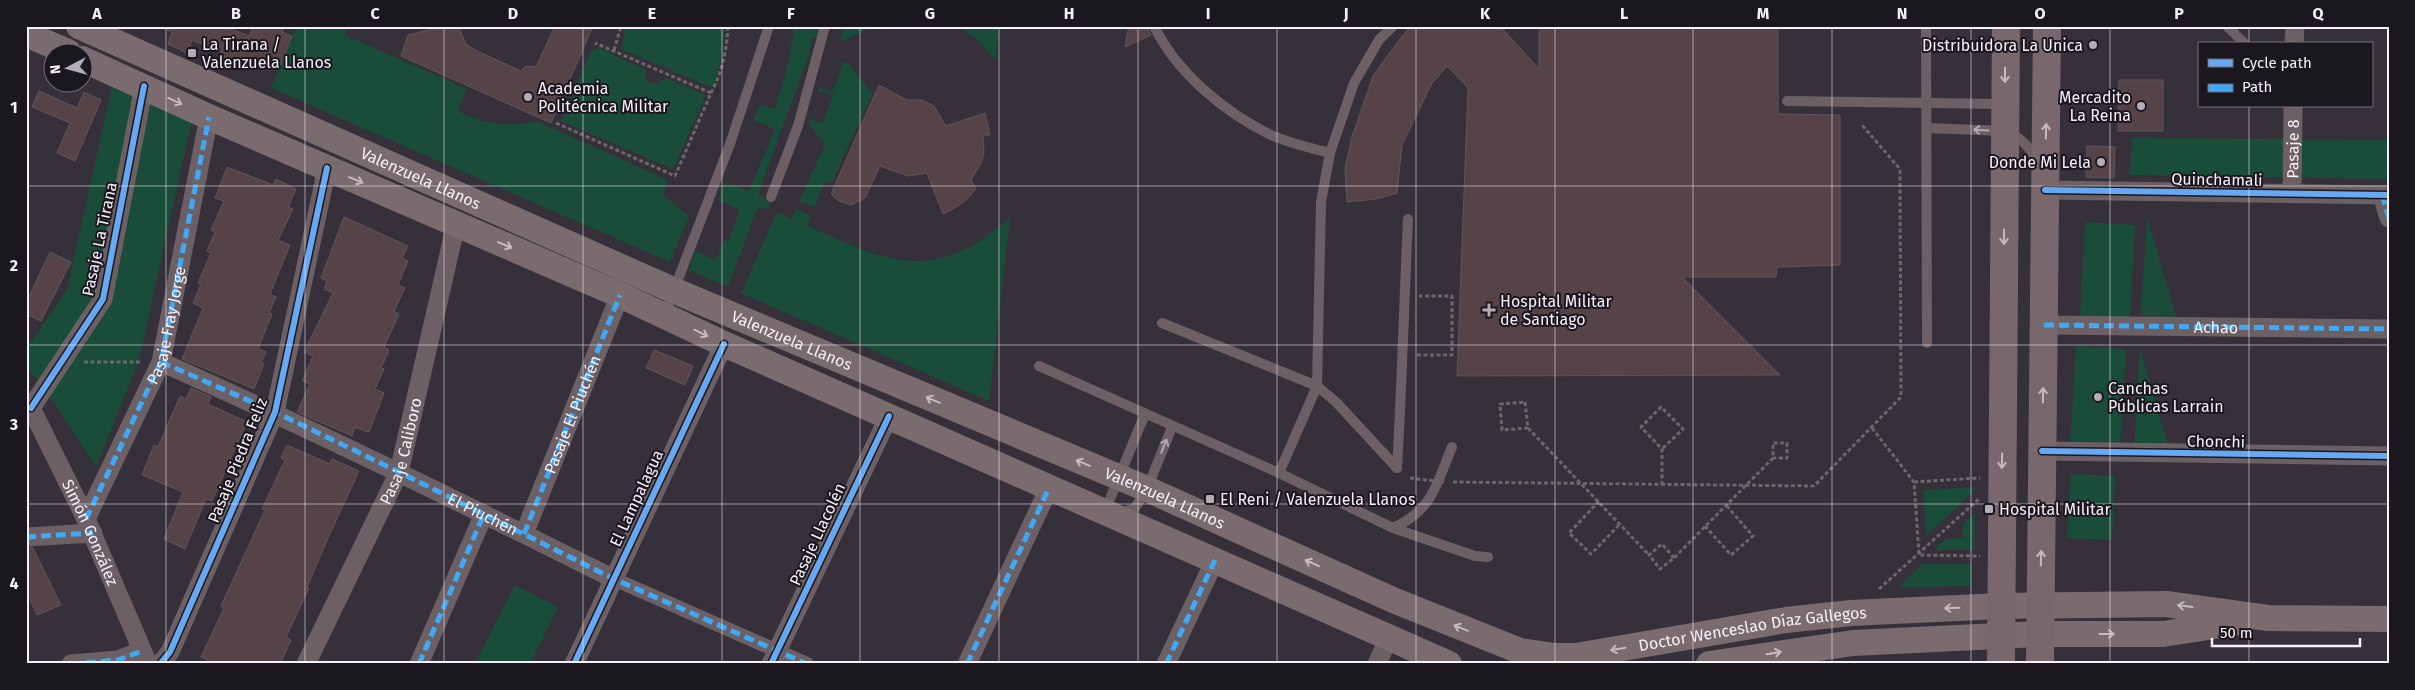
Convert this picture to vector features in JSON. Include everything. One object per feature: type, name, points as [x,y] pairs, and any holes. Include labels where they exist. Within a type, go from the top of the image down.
[{"type":"main road","name":"Valenzuela Llanos","points":[[79,26],[675,291],[1147,489],[1393,600],[1506,646]]},
{"type":"main road","points":[[2001,664],[2006,26]]},
{"type":"main road","points":[[2040,664],[2047,26]]},
{"type":"main road","points":[[26,34],[45,42]]},
{"type":"main road","name":"Valenzuela Llanos","points":[[92,63],[209,117],[620,295],[724,344],[1215,560],[1388,639],[1449,664]]},
{"type":"main road","name":"Doctor Wenceslao Díaz Gallegos","points":[[1506,646],[1534,654],[1576,656],[1777,622],[1851,613],[2001,606],[2166,604],[2268,618]]},
{"type":"main road","points":[[2268,618],[2389,619]]},
{"type":"main road","name":"Doctor Wenceslao Díaz Gallegos","points":[[1726,662],[1853,643],[2001,635],[2163,634],[2268,618]]},
{"type":"street","points":[[2294,42],[2295,26]]},
{"type":"street","name":"Pasaje La Tirana","points":[[28,405],[63,362],[103,299],[144,86]]},
{"type":"street","name":"Pasaje 8","points":[[2292,193],[2293,108]]},
{"type":"street","name":"Pasaje Fray Jorge","points":[[90,526],[161,362],[209,117]]},
{"type":"street","name":"Pasaje Piedra Feliz","points":[[160,664],[170,652],[275,412],[327,168]]},
{"type":"street","name":"Quinchamali","points":[[2045,185],[2385,195]]},
{"type":"street","points":[[2385,195],[2389,218]]},
{"type":"street","name":"Pasaje Caliboro","points":[[306,664],[399,472],[456,224]]},
{"type":"street","name":"Pasaje El Piuchén","points":[[524,534],[620,295]]},
{"type":"street","name":"Achao","points":[[2044,325],[2389,329]]},
{"type":"street","name":"El Lampalagua","points":[[574,664],[724,344]]},
{"type":"street","name":"El Piuchén","points":[[161,362],[275,412],[774,657],[807,664]]},
{"type":"street","name":"Simón González","points":[[28,405],[90,526],[145,657]]},
{"type":"street","name":"Pasaje Llacolén","points":[[774,657],[889,416]]},
{"type":"street","name":"Chonchi","points":[[2042,451],[2389,456]]},
{"type":"street","points":[[967,664],[1049,488]]},
{"type":"street","points":[[419,664],[484,514]]},
{"type":"street","points":[[26,537],[90,526]]},
{"type":"street","points":[[1166,664],[1215,560]]},
{"type":"street","points":[[1377,664],[1388,639]]},
{"type":"street","points":[[71,664],[145,657]]},
{"type":"lane","points":[[664,316],[730,144],[769,26]]},
{"type":"lane","points":[[771,197],[798,126],[825,26]]},
{"type":"lane","points":[[1154,26],[1170,53],[1182,68],[1216,98],[1244,119],[1272,135],[1330,153]]},
{"type":"lane","points":[[1279,473],[1317,386],[1321,202],[1330,153],[1354,83],[1380,40],[1393,26]]},
{"type":"lane","points":[[1926,26],[1927,343]]},
{"type":"lane","points":[[2228,26],[2243,42]]},
{"type":"lane","points":[[1787,101],[2004,104]]},
{"type":"lane","points":[[1927,128],[2004,131],[2015,135],[2023,141],[2034,156],[2045,185]]},
{"type":"lane","points":[[1162,323],[1317,386],[1336,402],[1397,468],[1404,355],[1404,296],[1408,219]]},
{"type":"lane","points":[[1039,366],[1172,427],[1279,473],[1393,528],[1474,556],[1488,557]]},
{"type":"lane","points":[[1145,414],[1120,479],[1109,514],[1136,508],[1147,489],[1172,427]]},
{"type":"lane","points":[[1393,528],[1409,521],[1429,502],[1452,447]]},
{"type":"path","points":[[614,50],[621,26]]},
{"type":"path","points":[[556,123],[675,176],[711,92],[719,78],[727,43],[728,26]]},
{"type":"path","points":[[595,42],[711,92]]},
{"type":"path","points":[[1410,478],[1444,482],[1814,486],[1901,397],[1900,169],[1862,125]]},
{"type":"path","points":[[1404,296],[1452,296],[1452,355],[1404,355]]},
{"type":"path","points":[[63,362],[161,362]]},
{"type":"path","points":[[1528,428],[1502,430],[1500,404],[1525,402],[1528,428],[1599,501],[1660,569],[1674,558],[1773,458],[1787,458],[1787,443],[1773,443],[1773,458]]},
{"type":"path","points":[[1662,449],[1683,429],[1661,407],[1641,427],[1662,449],[1662,485]]},
{"type":"path","points":[[1872,428],[1914,482],[1919,555]]},
{"type":"path","points":[[1914,482],[1987,478]]},
{"type":"path","points":[[1851,613],[1919,555],[1981,497]]},
{"type":"path","points":[[1599,501],[1569,532],[1591,554],[1620,524]]},
{"type":"path","points":[[1705,526],[1731,555],[1753,536],[1726,505]]},
{"type":"path","points":[[1649,555],[1662,544],[1674,558]]},
{"type":"path","points":[[1919,555],[1986,556]]},
{"type":"green space","points":[[297,26],[347,26],[345,35],[467,89],[457,111],[477,119],[496,123],[515,124],[536,121],[668,180],[663,195],[689,216],[670,262],[271,88]]},
{"type":"green space","points":[[626,26],[726,26],[721,60],[713,88],[621,49]]},
{"type":"green space","points":[[794,26],[823,26],[821,39],[812,37],[809,55],[758,194],[770,202],[768,208],[757,209],[728,287],[689,270],[695,251],[716,260],[725,240],[728,241],[740,210],[718,200],[725,182],[749,191],[775,129],[753,120],[760,104],[775,109],[787,68]]},
{"type":"green space","points":[[844,26],[875,26],[840,42]]},
{"type":"green space","points":[[957,26],[999,26],[996,60],[975,37]]},
{"type":"green space","points":[[599,48],[646,70],[646,79],[649,82],[658,84],[665,78],[706,95],[673,169],[561,121],[591,51]]},
{"type":"green space","points":[[847,62],[872,94],[831,184],[825,181],[814,207],[799,201],[825,145],[809,123],[809,119],[823,123],[833,95],[818,91],[818,87],[833,91],[843,64]]},
{"type":"green space","points":[[115,73],[194,110],[139,360],[96,467],[39,380],[26,370],[26,340],[31,342],[67,290]]},
{"type":"green space","points":[[2132,138],[2389,140],[2389,179],[2130,175]]},
{"type":"green space","points":[[796,209],[811,216],[806,225],[847,244],[888,258],[909,261],[929,260],[951,255],[973,245],[1010,218],[989,401],[741,293],[777,212],[791,219]]},
{"type":"green space","points":[[2147,216],[2176,317],[2141,316]]},
{"type":"green space","points":[[2085,222],[2135,225],[2130,320],[2080,317]]},
{"type":"green space","name":"Canchas Públicas Larrain","points":[[2076,346],[2126,349],[2120,447],[2070,445]]},
{"type":"green space","points":[[2140,348],[2169,449],[2134,449]]},
{"type":"green space","points":[[2071,474],[2115,476],[2112,540],[2067,538]]},
{"type":"green space","points":[[1978,487],[1926,536],[1923,490]]},
{"type":"green space","points":[[1975,513],[1974,550],[1934,550],[1945,539],[1963,538],[1963,523]]},
{"type":"green space","points":[[1923,564],[1971,564],[1971,586],[1899,587]]},
{"type":"green space","points":[[515,585],[558,607],[530,664],[482,664],[476,661]]},
{"type":"building","points":[[159,26],[224,26],[249,36],[253,26],[284,26],[282,32],[292,36],[279,69],[266,64],[265,67],[258,64],[255,70],[224,57],[226,54],[192,40],[187,53],[168,44],[172,32]]},
{"type":"building","name":"Academia Politécnica Militar","points":[[444,26],[458,26],[466,44],[521,71],[526,66],[536,67],[555,26],[593,26],[551,123],[401,56],[408,35]]},
{"type":"building","points":[[1129,26],[1148,29],[1151,35],[1125,47]]},
{"type":"building","name":"Hospital Militar de Santiago","points":[[1411,26],[1500,26],[1539,69],[1539,26],[1778,26],[1778,114],[1840,115],[1840,265],[1777,267],[1776,277],[1682,277],[1780,375],[1457,376],[1468,88],[1447,66],[1431,85],[1402,145],[1397,193],[1376,199],[1347,202],[1345,168],[1352,137],[1373,76]]},
{"type":"building","name":"Mercadito La Reina","points":[[2119,80],[2163,80],[2163,131],[2118,131]]},
{"type":"building","points":[[879,85],[907,100],[922,100],[934,106],[946,126],[985,113],[990,135],[983,135],[984,153],[980,165],[971,180],[976,189],[966,200],[953,209],[943,214],[927,173],[908,176],[880,166],[865,198],[851,205],[839,201],[831,194]]},
{"type":"building","points":[[39,91],[77,108],[84,92],[101,100],[75,161],[57,153],[70,123],[32,107]]},
{"type":"building","name":"Donde Mi Lela","points":[[2087,146],[2115,147],[2114,178],[2086,177]]},
{"type":"building","points":[[227,167],[273,185],[276,179],[296,189],[288,207],[293,209],[278,240],[290,245],[270,294],[276,297],[269,313],[272,314],[258,349],[266,352],[261,363],[264,364],[254,389],[182,359],[203,308],[193,303],[201,284],[198,283],[211,253],[207,251],[215,232],[211,230],[224,201],[215,198]]},
{"type":"building","points":[[344,217],[408,246],[402,258],[408,261],[398,285],[405,288],[394,311],[399,314],[384,347],[389,350],[381,368],[384,369],[375,389],[384,393],[369,432],[355,427],[352,436],[297,412],[310,384],[302,381],[313,356],[304,352],[333,293],[324,289],[327,281],[321,278]]},
{"type":"building","points":[[50,252],[71,262],[41,321],[26,314],[26,303]]},
{"type":"building","points":[[654,350],[693,366],[685,385],[646,368]]},
{"type":"building","points":[[191,388],[211,397],[208,404],[247,422],[212,501],[206,499],[185,549],[164,539],[183,492],[142,475],[154,445],[158,447],[180,396],[186,399]]},
{"type":"building","points":[[287,445],[330,464],[332,459],[359,471],[286,637],[291,640],[280,664],[215,664],[201,657],[224,608],[221,606],[265,510],[262,509],[285,460],[281,458]]},
{"type":"building","points":[[26,548],[33,548],[61,605],[37,615],[26,591]]},
{"type":"marked path","points":[[86,519],[161,362],[209,117]]},
{"type":"marked path","points":[[2382,195],[2389,218]]},
{"type":"marked path","points":[[524,534],[620,295]]},
{"type":"marked path","points":[[2044,325],[2389,329]]},
{"type":"marked path","points":[[161,362],[275,412],[614,579],[807,664]]},
{"type":"marked path","points":[[967,664],[1049,488]]},
{"type":"marked path","points":[[419,664],[484,514]]},
{"type":"marked path","points":[[26,537],[93,533]]},
{"type":"marked path","points":[[1166,664],[1215,560]]},
{"type":"marked path","points":[[71,664],[118,660],[142,651]]},
{"type":"cycle path","points":[[31,408],[103,299],[144,86]]},
{"type":"cycle path","points":[[160,664],[170,652],[275,412],[327,168]]},
{"type":"cycle path","points":[[2045,190],[2389,195]]},
{"type":"cycle path","points":[[574,664],[724,344]]},
{"type":"cycle path","points":[[771,664],[889,416]]},
{"type":"cycle path","points":[[2042,451],[2389,456]]},
{"type":"place","name":"Distribuidora La Unica","points":[[2093,45]]},
{"type":"place","name":"La Tirana / Valenzuela Llanos","points":[[192,53]]},
{"type":"place","name":"Academia Politécnica Militar","points":[[528,97]]},
{"type":"place","name":"Mercadito La Reina","points":[[2141,106]]},
{"type":"place","name":"Donde Mi Lela","points":[[2101,162]]},
{"type":"place","name":"Hospital Militar de Santiago","points":[[1489,310]]},
{"type":"place","name":"Canchas Públicas Larrain","points":[[2098,397]]},
{"type":"place","name":"El Reni / Valenzuela Llanos","points":[[1210,499]]},
{"type":"place","name":"Hospital Militar","points":[[1989,509]]}]
